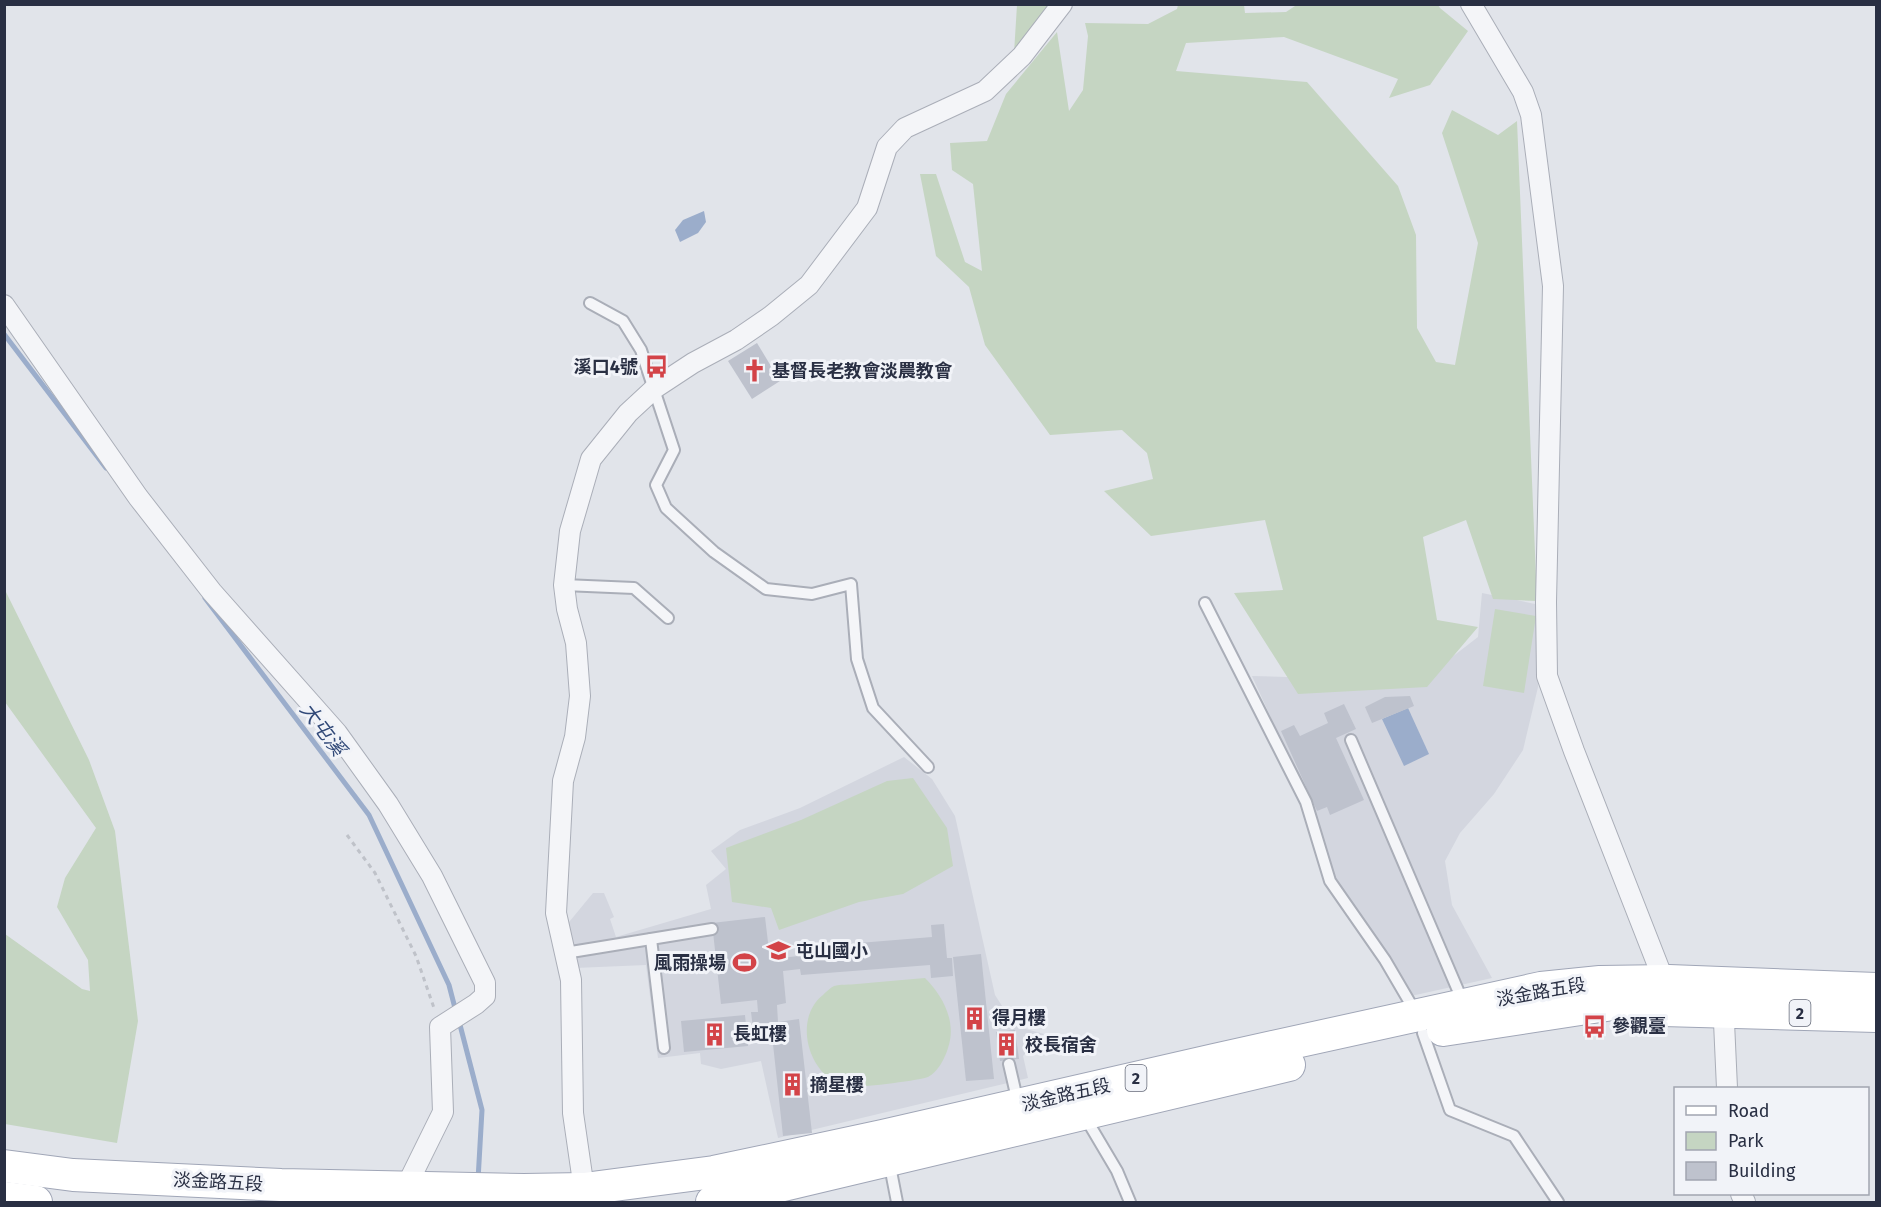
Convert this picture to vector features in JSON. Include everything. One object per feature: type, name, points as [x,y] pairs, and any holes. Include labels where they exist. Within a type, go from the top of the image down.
[{"type":"main road","name":"淡金路五段","points":[[4,1166],[73,1175],[281,1185],[524,1190],[584,1189],[842,1158],[889,1161],[1083,1114],[1420,1025],[1465,1006],[1541,988],[1600,982],[1664,995]]},
{"type":"main road","name":"2","points":[[1732,992],[1876,989]]},
{"type":"main road","name":"淡金路五段","points":[[712,1203],[842,1158],[1019,1106],[1214,1060],[1420,1025],[1613,1004],[1664,995],[1732,992]]},
{"type":"main road","name":"2","points":[[1732,992],[1876,1016]]},
{"type":"main road","points":[[4,1198],[36,1203]]},
{"type":"street","points":[[584,1189],[573,1113],[571,980],[556,913],[563,781],[575,738],[580,696],[576,643],[567,609],[564,585],[570,531],[591,459],[628,413],[655,388],[693,363],[736,340],[771,316],[809,285],[867,208],[887,147],[905,128],[985,91],[1022,56],[1062,4]]},
{"type":"street","points":[[1472,4],[1523,92],[1531,115],[1553,286],[1546,590],[1547,676],[1664,995]]},
{"type":"street","points":[[4,305],[138,497],[212,592],[337,734],[388,804],[432,876],[486,983],[485,996],[444,1025],[443,1112],[419,1189]]},
{"type":"street","points":[[1727,1087],[1732,992]]},
{"type":"lane","points":[[590,303],[623,321],[641,350],[674,450],[656,485],[666,508],[714,552],[766,589],[812,594],[851,584],[857,659],[873,708],[928,767]]},
{"type":"lane","points":[[564,585],[634,588],[668,618]]},
{"type":"lane","points":[[1206,603],[1306,802],[1330,881],[1385,960],[1420,1025],[1450,1110],[1514,1136],[1558,1203]]},
{"type":"lane","points":[[1352,740],[1465,1006]]},
{"type":"lane","points":[[564,951],[571,952],[712,929]]},
{"type":"lane","points":[[651,939],[664,1048]]},
{"type":"lane","points":[[1009,1064],[1019,1106]]},
{"type":"lane","points":[[1083,1114],[1117,1171],[1130,1203]]},
{"type":"lane","points":[[889,1161],[897,1203]]},
{"type":"path","points":[[347,835],[375,873],[416,956],[444,1025]]},
{"type":"shaded area","points":[[1482,593],[1540,605],[1538,687],[1523,750],[1494,794],[1460,833],[1445,861],[1452,905],[1492,978],[1411,996],[1350,899],[1334,880],[1312,808],[1252,676],[1421,681],[1478,637]]},
{"type":"shaded area","name":"屯山國小","points":[[904,757],[932,779],[955,816],[995,995],[1015,1026],[1044,1034],[1023,1056],[1028,1078],[778,1138],[761,1061],[721,1069],[701,1064],[700,1053],[658,1058],[646,965],[575,968],[565,927],[593,893],[604,893],[614,917],[610,919],[616,937],[711,909],[706,885],[726,869],[711,851],[740,830],[800,808]]},
{"type":"green space","points":[[1298,4],[1438,5],[1468,31],[1430,85],[1389,98],[1398,79],[1284,37],[1186,43],[1176,71],[1307,82],[1398,186],[1416,235],[1417,328],[1436,362],[1455,365],[1478,243],[1442,133],[1452,110],[1498,135],[1517,121],[1537,601],[1493,599],[1466,520],[1423,537],[1437,620],[1478,627],[1427,687],[1298,694],[1234,593],[1283,590],[1265,520],[1151,536],[1104,491],[1153,479],[1147,453],[1122,430],[1050,435],[985,345],[969,287],[936,256],[920,174],[936,174],[965,262],[982,271],[973,184],[952,170],[950,143],[987,141],[1006,94],[1057,32],[1069,111],[1083,90],[1088,36],[1085,23],[1148,24],[1177,9],[1178,5],[1244,5],[1245,13],[1286,12]]},
{"type":"green space","points":[[1017,5],[1050,5],[1014,53]]},
{"type":"green space","points":[[5,590],[89,760],[115,831],[138,1021],[117,1143],[5,1124],[5,934],[82,989],[90,991],[88,960],[57,907],[65,878],[96,828],[5,702]]},
{"type":"green space","points":[[1495,609],[1536,616],[1524,693],[1483,686]]},
{"type":"green space","points":[[913,778],[947,828],[953,866],[903,894],[859,902],[779,930],[771,908],[732,902],[726,848],[801,820],[887,781]]},
{"type":"green space","points":[[925,978],[943,1001],[951,1029],[947,1052],[935,1072],[924,1078],[855,1087],[833,1081],[823,1073],[810,1051],[807,1027],[809,1015],[815,1004],[827,991],[839,985]]},
{"type":"water","points":[[704,211],[706,222],[698,233],[680,242],[675,230],[683,220]]},
{"type":"water","points":[[1408,708],[1429,754],[1404,766],[1382,719]]},
{"type":"building","name":"基督長老教會淡農教會","points":[[757,343],[780,381],[752,399],[728,361]]},
{"type":"building","points":[[1410,696],[1414,706],[1372,723],[1365,707],[1385,697]]},
{"type":"building","points":[[1344,704],[1356,729],[1336,738],[1364,800],[1330,815],[1327,807],[1317,811],[1281,731],[1294,725],[1300,736],[1328,723],[1324,713]]},
{"type":"building","points":[[765,917],[770,959],[799,956],[798,948],[932,937],[931,925],[944,924],[947,958],[952,958],[953,976],[931,978],[930,965],[801,975],[800,969],[783,971],[786,1003],[777,1005],[778,1022],[799,1019],[812,1133],[783,1136],[772,1035],[754,1037],[751,1012],[758,1012],[757,1000],[721,1004],[712,923]]},
{"type":"building","name":"得月樓","points":[[981,954],[994,1079],[966,1081],[953,957]]},
{"type":"building","name":"長虹樓","points":[[745,1015],[748,1046],[684,1052],[681,1021]]},
{"type":"building","name":"校長宿舍","points":[[1015,1030],[1019,1059],[1000,1061],[996,1032]]},
{"type":"waterway","name":"大屯溪","points":[[4,334],[106,468]]},
{"type":"waterway","name":"大屯溪","points":[[205,598],[369,815],[449,985],[456,1012]]},
{"type":"waterway","name":"大屯溪","points":[[459,1021],[482,1110],[478,1180]]},
{"type":"place","name":"溪口4號","points":[[656,367]]},
{"type":"place","name":"基督長老教會淡農教會","points":[[754,371]]},
{"type":"place","name":"屯山國小","points":[[778,951]]},
{"type":"place","name":"風雨操場","points":[[744,963]]},
{"type":"place","name":"得月樓","points":[[974,1018]]},
{"type":"place","name":"參觀臺","points":[[1594,1026]]},
{"type":"place","name":"長虹樓","points":[[715,1034]]},
{"type":"place","name":"校長宿舍","points":[[1007,1045]]},
{"type":"place","name":"摘星樓","points":[[792,1085]]}]
